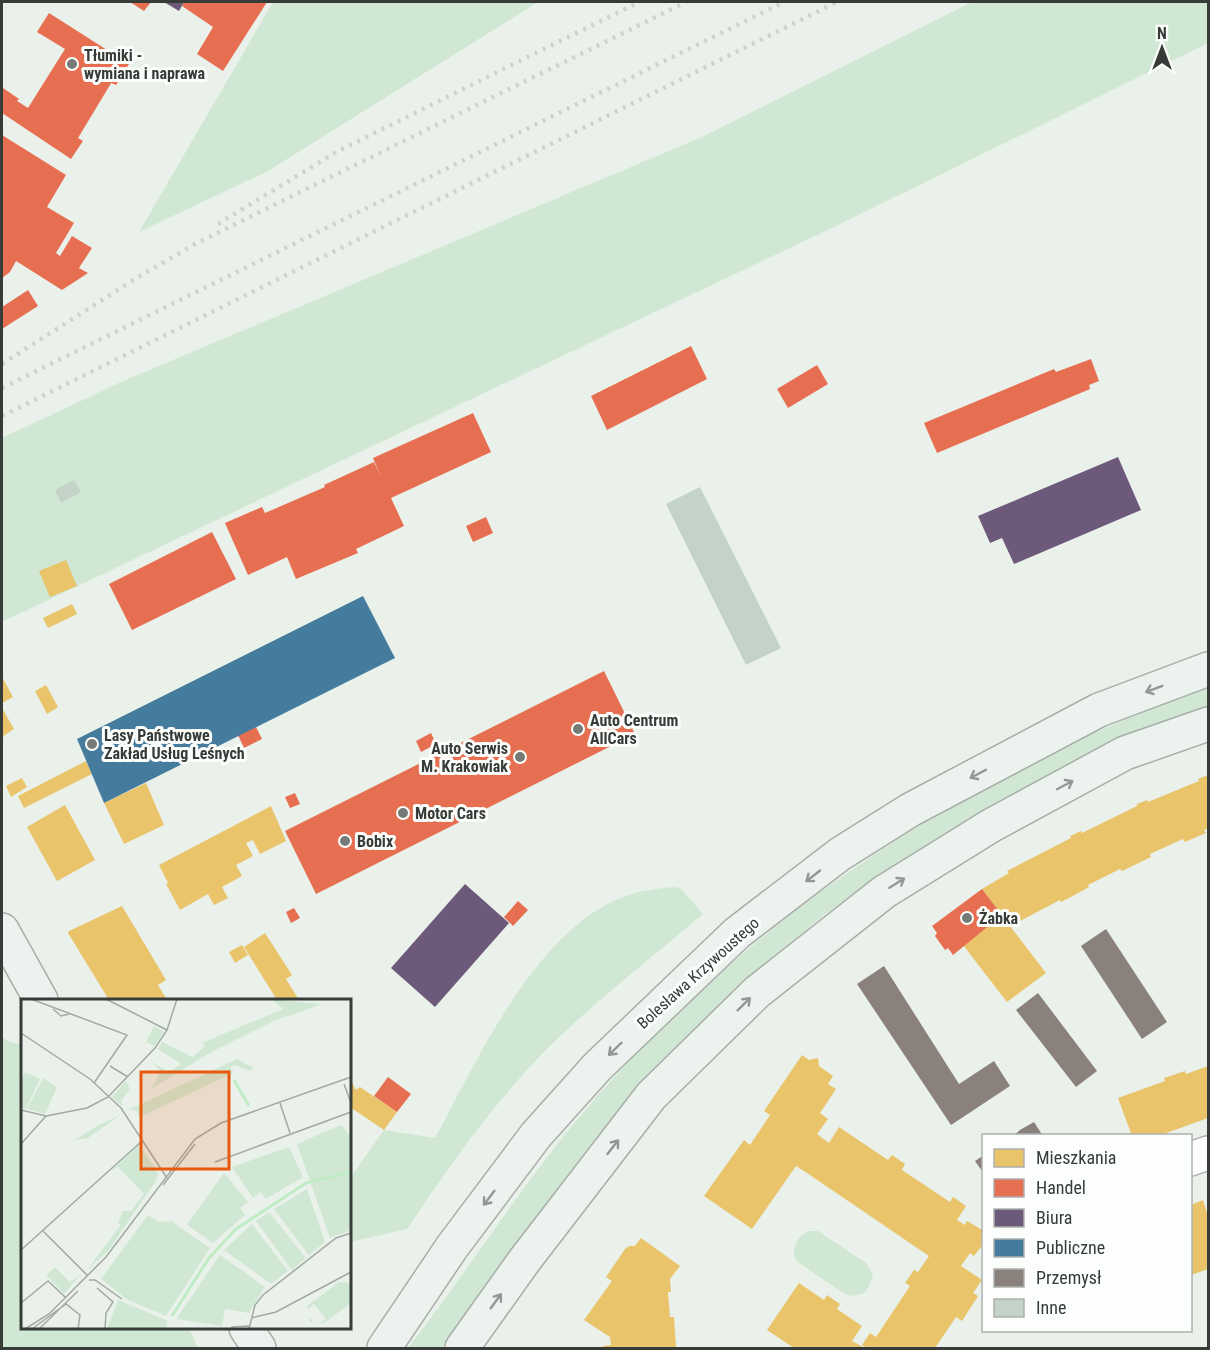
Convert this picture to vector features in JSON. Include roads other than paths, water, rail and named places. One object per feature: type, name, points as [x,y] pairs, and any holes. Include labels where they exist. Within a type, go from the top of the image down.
[{"type":"main road","name":"Bolesława Krzywoustego","points":[[384,1348],[452,1247],[536,1135],[597,1067],[737,933],[840,854],[910,810],[1099,710],[1209,669]]},
{"type":"main road","points":[[462,1348],[524,1262],[651,1096],[757,992],[884,892],[992,825],[1125,753],[1209,724]]},
{"type":"main road","points":[[7,952],[40,999]]},
{"type":"main road","points":[[247,1329],[259,1348]]},
{"type":"street","points":[[1192,1159],[1209,1153]]},
{"type":"railway","points":[[218,224],[338,151],[639,2]]},
{"type":"railway","points":[[2,364],[135,279],[195,244],[686,2]]},
{"type":"railway","points":[[2,388],[784,2]]},
{"type":"railway","points":[[2,416],[837,2]]},
{"type":"place","name":"Tłumiki - wymiana i naprawa","points":[[72,64]]},
{"type":"place","name":"Auto Centrum AllCars","points":[[578,729]]},
{"type":"place","name":"Lasy Państwowe Zakład Usług Leśnych","points":[[92,744]]},
{"type":"place","name":"Auto Serwis M. Krakowiak","points":[[520,757]]},
{"type":"place","name":"Motor Cars","points":[[403,813]]},
{"type":"place","name":"Bobix","points":[[345,841]]},
{"type":"place","name":"Żabka","points":[[967,918]]}]
